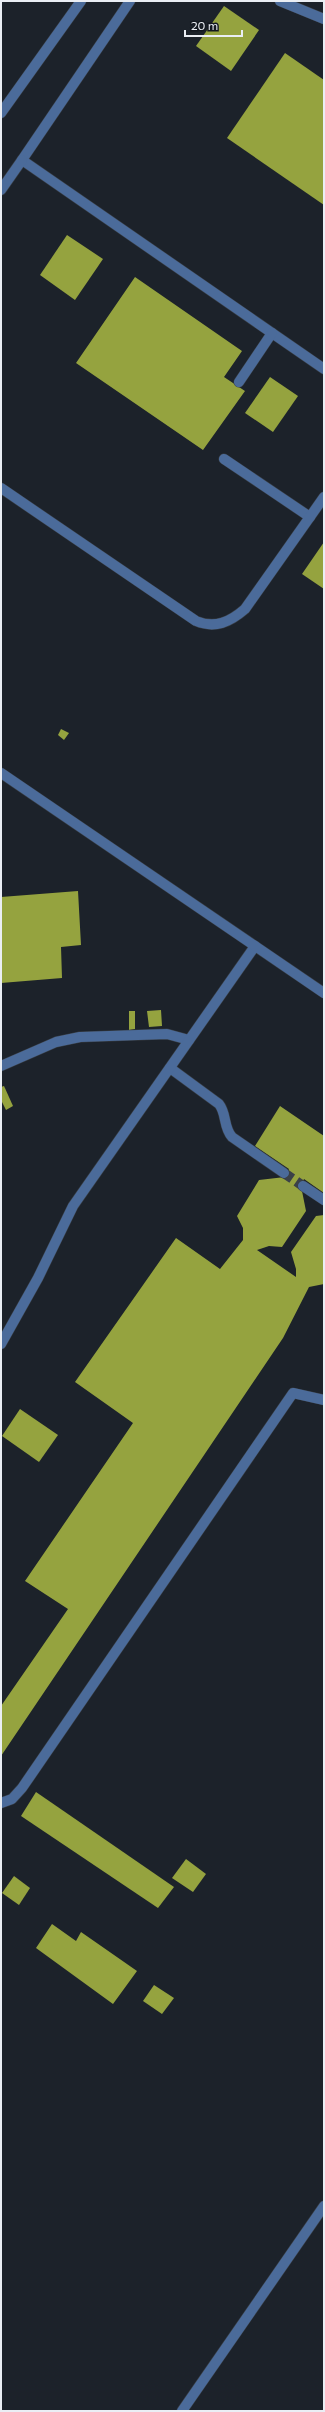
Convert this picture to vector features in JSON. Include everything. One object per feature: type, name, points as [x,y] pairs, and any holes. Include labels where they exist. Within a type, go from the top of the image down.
[{"type":"street","points":[[1,113],[81,1]]},
{"type":"street","points":[[1,190],[130,1]]},
{"type":"street","points":[[280,1],[324,19]]},
{"type":"street","points":[[22,160],[324,369]]},
{"type":"street","points":[[239,382],[272,333]]},
{"type":"street","points":[[224,459],[310,517]]},
{"type":"street","points":[[1,488],[196,621],[212,625],[230,620],[244,609],[324,496]]},
{"type":"street","points":[[1,773],[324,993]]},
{"type":"street","points":[[1,1344],[38,1278],[74,1206],[255,946]]},
{"type":"street","points":[[1,1066],[56,1042],[80,1037],[167,1034],[189,1040]]},
{"type":"street","points":[[170,1068],[219,1104],[224,1112],[226,1129],[232,1137],[284,1173]]},
{"type":"street","points":[[303,1186],[324,1200]]},
{"type":"street","points":[[1,1803],[12,1799],[22,1788],[293,1393],[324,1400]]},
{"type":"street","points":[[182,2411],[324,2206]]},
{"type":"building","points":[[224,6],[259,30],[231,71],[196,46]]},
{"type":"building","points":[[285,53],[324,80],[324,205],[227,138]]},
{"type":"building","points":[[67,235],[103,259],[75,300],[40,275]]},
{"type":"building","points":[[135,277],[242,351],[224,377],[245,391],[203,450],[76,363]]},
{"type":"building","points":[[270,377],[298,396],[273,432],[245,413]]},
{"type":"building","points":[[324,542],[324,589],[302,574]]},
{"type":"building","points":[[61,729],[69,733],[64,740],[58,735]]},
{"type":"building","points":[[78,891],[81,945],[61,947],[62,978],[1,983],[1,897]]},
{"type":"building","points":[[161,1010],[162,1026],[149,1027],[147,1011]]},
{"type":"building","points":[[129,1011],[135,1011],[135,1029],[129,1030]]},
{"type":"building","points":[[4,1086],[13,1106],[6,1110],[1,1100],[1,1087]]},
{"type":"building","points":[[280,1106],[324,1136],[324,1193],[304,1179],[301,1186],[306,1211],[282,1247],[269,1246],[257,1250],[296,1277],[296,1269],[291,1252],[316,1216],[324,1215],[324,1284],[309,1287],[283,1338],[1,1756],[1,1706],[68,1609],[25,1581],[133,1423],[75,1382],[176,1238],[220,1269],[243,1240],[243,1228],[237,1216],[259,1180],[285,1177],[289,1169],[255,1146]]},
{"type":"building","points":[[20,1409],[58,1435],[39,1462],[2,1436]]},
{"type":"building","points":[[36,1792],[174,1887],[158,1908],[21,1816]]},
{"type":"building","points":[[186,1859],[206,1874],[193,1892],[172,1878]]},
{"type":"building","points":[[14,1876],[30,1888],[19,1905],[2,1893]]},
{"type":"building","points":[[52,1924],[76,1941],[81,1932],[137,1971],[113,2004],[36,1948]]},
{"type":"building","points":[[154,1985],[174,1998],[162,2014],[143,2001]]},
{"type":"tunnel","points":[[284,1173],[303,1186]]}]
